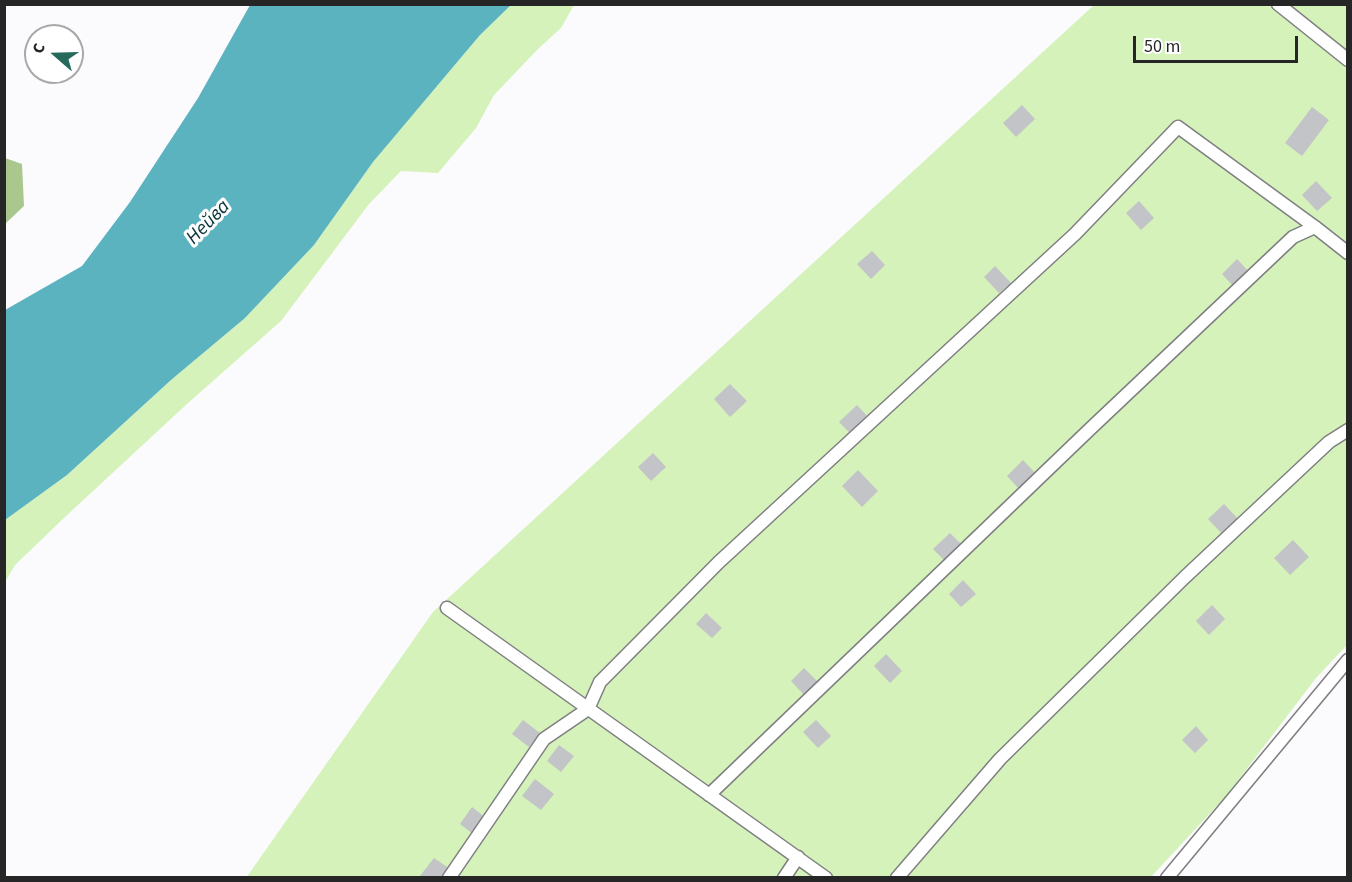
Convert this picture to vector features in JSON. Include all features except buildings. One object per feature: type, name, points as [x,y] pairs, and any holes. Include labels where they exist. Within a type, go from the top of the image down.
[{"type":"lane","points":[[1278,4],[1347,60]]},
{"type":"lane","points":[[449,878],[544,739],[588,709],[600,682],[718,562],[1075,234],[1178,127],[1347,253]]},
{"type":"lane","points":[[709,795],[1284,245],[1293,237],[1315,228]]},
{"type":"lane","points":[[897,878],[1000,759],[1185,578],[1329,442],[1347,430]]},
{"type":"lane","points":[[447,608],[826,878]]},
{"type":"lane","points":[[1167,878],[1347,660]]},
{"type":"lane","points":[[784,878],[798,856]]},
{"type":"green space","points":[[511,5],[574,5],[561,28],[494,95],[476,128],[438,173],[401,171],[369,204],[281,321],[65,517],[15,565],[5,582],[5,520],[67,475],[171,380],[245,318],[314,245],[373,162],[480,35]]},
{"type":"green space","points":[[1094,5],[1347,5],[1347,645],[1316,678],[1227,795],[1151,877],[246,878],[433,612]]},
{"type":"green space","points":[[5,158],[22,164],[24,206],[5,224]]},
{"type":"water","name":"Нейва","points":[[250,5],[511,5],[480,35],[373,162],[314,245],[245,318],[171,380],[67,475],[5,520],[5,310],[82,266],[130,202],[198,98]]}]
